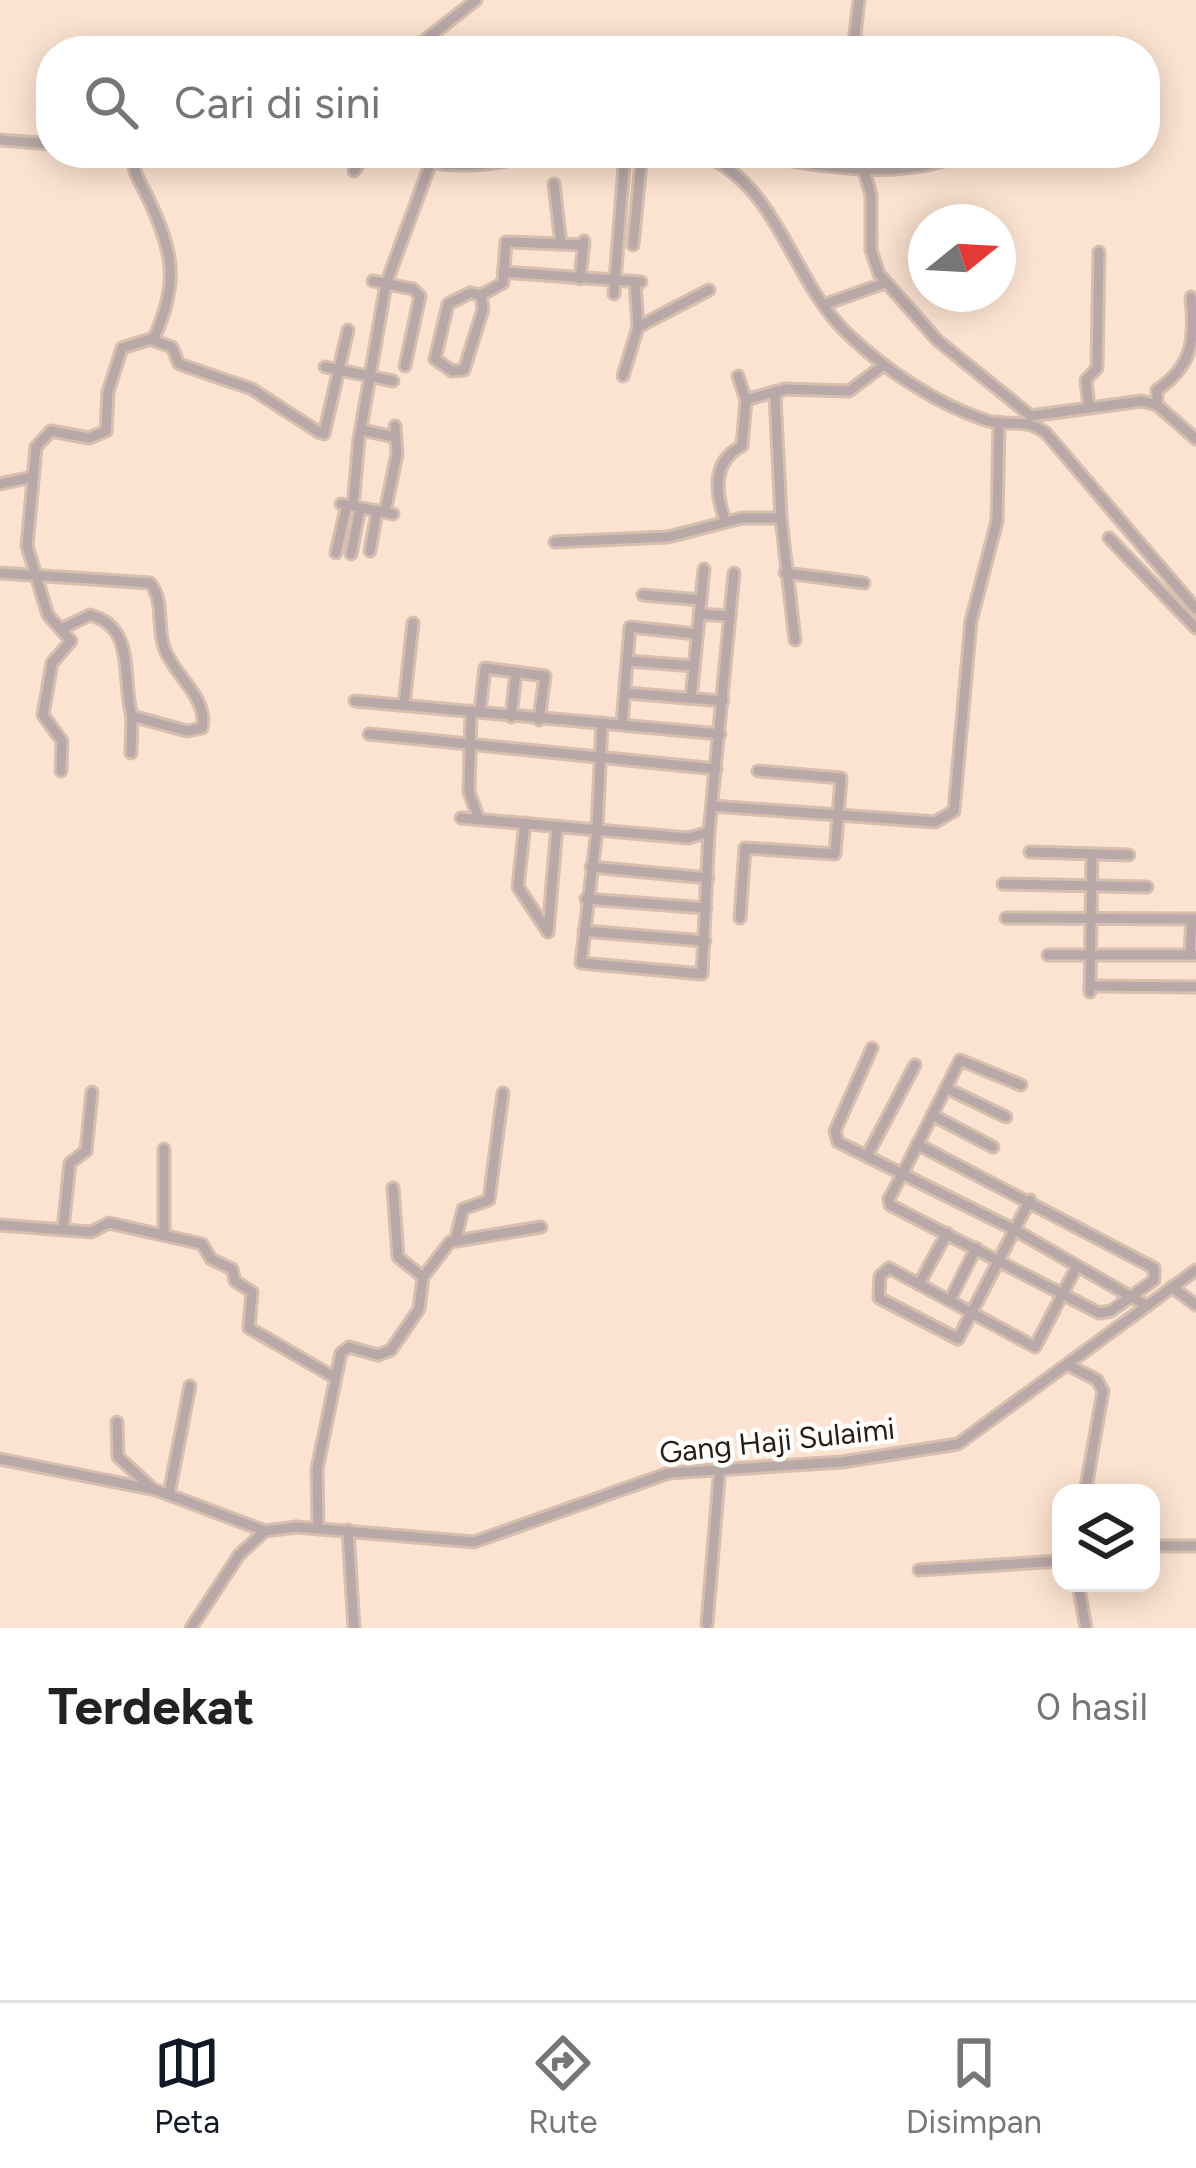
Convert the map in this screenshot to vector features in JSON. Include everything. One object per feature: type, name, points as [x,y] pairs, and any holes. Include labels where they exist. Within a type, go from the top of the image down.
[{"type":"street","points":[[430,36],[476,0]]},
{"type":"street","points":[[855,36],[859,0]]},
{"type":"street","points":[[0,140],[36,143]]},
{"type":"street","points":[[134,168],[174,278],[173,292],[152,340]]},
{"type":"street","points":[[337,553],[350,506],[386,284],[429,168]]},
{"type":"street","points":[[614,294],[624,168]]},
{"type":"street","points":[[619,244],[636,245],[641,168]]},
{"type":"street","points":[[725,168],[759,197],[823,304],[846,333],[884,365],[961,410],[999,422],[1135,401],[1157,405],[1196,439]]},
{"type":"street","points":[[850,168],[902,168]]},
{"type":"street","points":[[864,170],[872,203],[871,250],[886,283],[937,340],[1052,440],[1196,628]]},
{"type":"street","points":[[554,184],[561,244]]},
{"type":"street","points":[[482,295],[483,309],[464,370],[458,372],[436,359],[448,304],[459,295],[482,295],[501,285],[506,242],[584,243],[580,279]]},
{"type":"street","points":[[1089,407],[1086,380],[1097,368],[1099,252]]},
{"type":"street","points":[[503,272],[638,282],[638,327],[623,376]]},
{"type":"street","points":[[373,280],[413,289],[420,300],[405,366]]},
{"type":"street","points":[[823,304],[886,283]]},
{"type":"street","points":[[638,327],[709,290]]},
{"type":"street","points":[[1157,405],[1157,390],[1175,378],[1194,345],[1191,297]]},
{"type":"street","points":[[420,300],[448,304]]},
{"type":"street","points":[[62,771],[62,741],[43,715],[52,663],[70,646],[63,628],[47,615],[27,546],[36,447],[45,434],[95,438],[106,430],[107,398],[122,348],[152,340],[172,347],[179,364],[252,389],[322,434],[348,330]]},
{"type":"street","points":[[746,400],[777,391],[849,391],[884,365]]},
{"type":"street","points":[[325,367],[393,381]]},
{"type":"street","points":[[725,520],[718,474],[729,453],[742,446],[746,400],[738,376]]},
{"type":"street","points":[[777,391],[781,518],[795,640]]},
{"type":"street","points":[[712,806],[935,822],[954,812],[971,621],[997,520],[999,422]]},
{"type":"street","points":[[362,430],[395,432],[397,454],[385,512],[370,551]]},
{"type":"street","points":[[0,484],[33,477]]},
{"type":"street","points":[[350,506],[385,512]]},
{"type":"street","points":[[350,506],[351,554]]},
{"type":"street","points":[[555,542],[668,537],[725,520],[781,518]]},
{"type":"street","points":[[1109,538],[1196,609]]},
{"type":"street","points":[[691,698],[704,569]]},
{"type":"street","points":[[0,573],[139,580],[154,587],[163,644],[192,691],[205,725],[192,732],[132,716]]},
{"type":"street","points":[[602,723],[597,830],[581,963],[702,974],[709,832],[734,573]]},
{"type":"street","points":[[785,573],[864,583]]},
{"type":"street","points":[[643,595],[700,600]]},
{"type":"street","points":[[699,614],[730,616]]},
{"type":"street","points":[[63,628],[90,615],[116,629],[124,647],[131,753]]},
{"type":"street","points":[[404,705],[412,622]]},
{"type":"street","points":[[622,724],[630,627],[697,634]]},
{"type":"street","points":[[628,661],[694,666]]},
{"type":"street","points":[[479,819],[469,792],[470,746],[485,668],[545,676],[539,720]]},
{"type":"street","points":[[511,717],[516,672]]},
{"type":"street","points":[[626,693],[722,701]]},
{"type":"street","points":[[355,701],[720,734]]},
{"type":"street","points":[[369,734],[716,769]]},
{"type":"street","points":[[740,918],[745,848],[835,854],[841,778],[758,771]]},
{"type":"street","points":[[461,818],[688,838],[709,832]]},
{"type":"street","points":[[525,823],[518,887],[548,932],[557,826]]},
{"type":"street","points":[[1030,852],[1129,855]]},
{"type":"street","points":[[1092,854],[1090,989],[1196,987]]},
{"type":"street","points":[[591,867],[708,878]]},
{"type":"street","points":[[1003,884],[1147,887]]},
{"type":"street","points":[[586,899],[706,908]]},
{"type":"street","points":[[1006,918],[1194,919],[1193,955],[1048,955]]},
{"type":"street","points":[[584,932],[705,940]]},
{"type":"street","points":[[872,1048],[835,1131],[842,1145],[1015,1230],[1147,1306]]},
{"type":"street","points":[[917,1144],[1154,1268],[1154,1280],[1134,1297],[1103,1314],[890,1205],[917,1144],[964,1058],[1021,1085]]},
{"type":"street","points":[[868,1156],[915,1065]]},
{"type":"street","points":[[946,1088],[1006,1117]]},
{"type":"street","points":[[64,1229],[70,1162],[86,1151],[92,1091]]},
{"type":"street","points":[[318,1528],[316,1469],[332,1376],[345,1348],[379,1355],[391,1350],[419,1309],[423,1277],[456,1238],[463,1208],[489,1200],[503,1093]]},
{"type":"street","points":[[932,1115],[993,1147]]},
{"type":"street","points":[[164,1148],[164,1233]]},
{"type":"street","points":[[393,1188],[398,1258],[423,1277]]},
{"type":"street","points":[[1030,1200],[972,1311],[958,1340],[879,1298],[880,1276],[887,1268],[972,1311],[1035,1347],[1077,1266]]},
{"type":"street","points":[[0,1225],[91,1232],[109,1223],[202,1244],[211,1259],[232,1269],[235,1281],[252,1292],[250,1328],[332,1376]]},
{"type":"street","points":[[456,1238],[542,1227]]},
{"type":"street","points":[[919,1284],[947,1233]]},
{"type":"street","points":[[950,1300],[976,1248]]},
{"type":"street","name":"Gang Haji Sulaimi","points":[[265,1532],[318,1528],[489,1540],[646,1478],[720,1466],[816,1464],[958,1444],[1196,1270]]},
{"type":"street","points":[[1172,1287],[1196,1305]]},
{"type":"street","points":[[1068,1365],[1097,1380],[1103,1390],[1087,1484]]},
{"type":"street","points":[[169,1494],[190,1386]]},
{"type":"street","points":[[117,1422],[115,1450],[121,1464],[156,1490]]},
{"type":"street","points":[[0,1459],[156,1490],[265,1532],[238,1555],[191,1628]]},
{"type":"street","points":[[707,1624],[720,1466]]},
{"type":"street","points":[[348,1530],[354,1628]]},
{"type":"street","points":[[1160,1546],[1196,1546]]},
{"type":"street","points":[[919,1570],[1052,1562]]},
{"type":"street","points":[[1080,1592],[1086,1628]]}]
